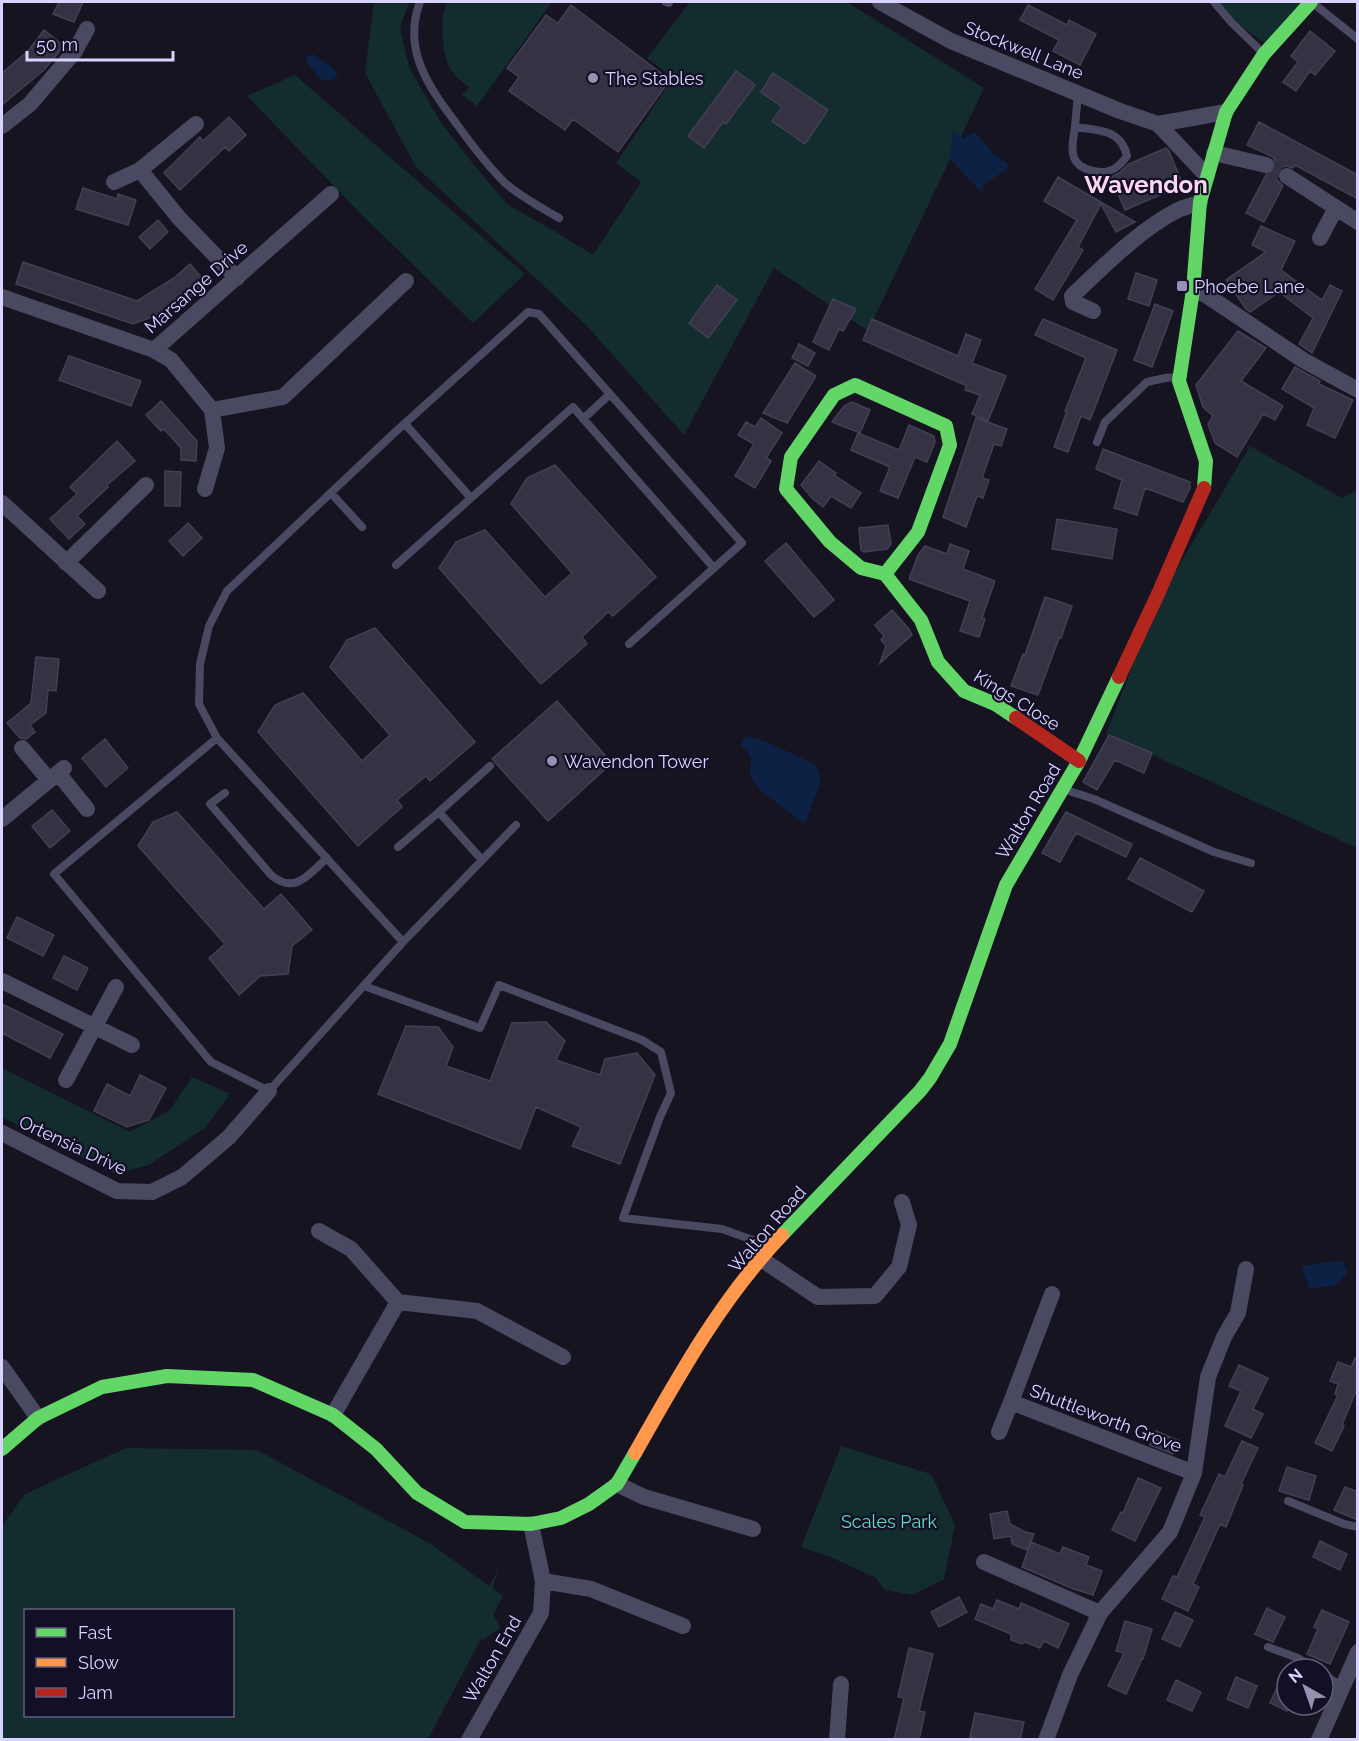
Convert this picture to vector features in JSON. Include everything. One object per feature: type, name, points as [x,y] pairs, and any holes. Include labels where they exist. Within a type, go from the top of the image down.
[{"type":"street","name":"Stockwell Lane","points":[[880,2],[951,41],[1120,111],[1158,124],[1207,176]]},
{"type":"street","name":"Walton Road","points":[[2,1449],[38,1418],[102,1387],[167,1376],[253,1380],[333,1416],[376,1449],[417,1493],[465,1521],[531,1524],[561,1518],[589,1504],[616,1484],[696,1347],[766,1253],[920,1091],[950,1044],[1006,885],[1079,761],[1204,491],[1206,461],[1179,381],[1193,290],[1200,202],[1226,112],[1264,54],[1311,2]]},
{"type":"street","points":[[2,126],[30,104],[75,51],[87,29]]},
{"type":"street","name":"Stockwell Lane","points":[[1158,124],[1226,112]]},
{"type":"street","points":[[114,182],[140,170],[196,124]]},
{"type":"street","points":[[1214,153],[1266,165]]},
{"type":"street","points":[[140,170],[178,218],[237,278]]},
{"type":"street","points":[[1287,176],[1358,222]]},
{"type":"street","name":"Marsange Drive","points":[[2,297],[154,350],[331,194]]},
{"type":"street","points":[[1093,312],[1074,302],[1072,296],[1110,260],[1140,236],[1178,210],[1200,202]]},
{"type":"street","points":[[1320,238],[1336,208]]},
{"type":"street","points":[[212,410],[283,397],[406,281]]},
{"type":"street","points":[[1193,290],[1206,296],[1303,360],[1358,390]]},
{"type":"street","points":[[154,350],[171,360],[212,410],[217,448],[205,489]]},
{"type":"street","points":[[855,385],[946,426],[950,445],[918,532],[885,574],[861,568],[830,542],[786,489],[791,457],[834,395],[855,385]]},
{"type":"street","points":[[66,563],[146,484]]},
{"type":"street","points":[[2,503],[98,591]]},
{"type":"street","name":"Kings Close","points":[[885,574],[921,620],[938,662],[964,691],[995,704],[1079,761]]},
{"type":"street","points":[[22,748],[57,774],[87,809]]},
{"type":"street","points":[[2,819],[57,774]]},
{"type":"street","points":[[2,981],[132,1046]]},
{"type":"street","points":[[66,1080],[116,987]]},
{"type":"street","name":"Ortensia Drive","points":[[2,1133],[117,1191],[152,1192],[182,1177],[229,1137],[268,1091]]},
{"type":"street","points":[[766,1253],[818,1298],[875,1296],[899,1267],[909,1226],[902,1202]]},
{"type":"street","points":[[319,1231],[351,1249],[398,1302],[477,1311],[563,1357]]},
{"type":"street","name":"Shuttleworth Grove","points":[[1046,1740],[1070,1675],[1100,1613],[1170,1532],[1194,1473],[1208,1377],[1224,1337],[1238,1313],[1246,1269]]},
{"type":"street","name":"Shuttleworth Grove","points":[[1052,1294],[1011,1402],[1194,1473]]},
{"type":"street","points":[[333,1416],[398,1302]]},
{"type":"street","points":[[2,1367],[38,1418]]},
{"type":"street","points":[[999,1432],[1011,1402]]},
{"type":"street","points":[[616,1484],[644,1497],[753,1529]]},
{"type":"street","name":"Walton End","points":[[469,1740],[541,1613],[543,1581],[531,1524]]},
{"type":"street","points":[[984,1562],[1100,1613]]},
{"type":"street","points":[[543,1581],[591,1589],[683,1626]]},
{"type":"street","points":[[1319,1740],[1358,1652]]},
{"type":"street","points":[[837,1740],[841,1684]]},
{"type":"lane","points":[[420,2],[414,30],[416,52],[437,100],[479,155],[506,183],[526,200],[559,218]]},
{"type":"lane","points":[[1214,2],[1264,54]]},
{"type":"lane","points":[[1311,2],[1358,39]]},
{"type":"lane","points":[[1075,127],[1115,135],[1124,146],[1126,156],[1119,167],[1104,172],[1088,170],[1075,161],[1071,151],[1078,93]]},
{"type":"lane","points":[[403,942],[217,738],[199,704],[200,664],[209,627],[227,591],[528,312],[539,314],[742,543],[629,644]]},
{"type":"lane","points":[[1097,442],[1105,422],[1147,382],[1180,377]]},
{"type":"lane","points":[[584,419],[610,394]]},
{"type":"lane","points":[[396,565],[573,407],[714,568]]},
{"type":"lane","points":[[405,424],[471,498]]},
{"type":"lane","points":[[331,493],[362,527]]},
{"type":"lane","points":[[217,738],[54,874],[211,1062],[268,1091],[403,942],[516,825]]},
{"type":"lane","points":[[398,847],[490,766]]},
{"type":"lane","points":[[1062,789],[1094,799],[1214,852],[1251,863]]},
{"type":"lane","points":[[225,793],[210,804],[271,875],[279,881],[286,884],[298,883],[327,858]]},
{"type":"lane","points":[[439,812],[482,860]]},
{"type":"lane","points":[[364,986],[480,1028],[499,985],[642,1040],[661,1052],[671,1093],[622,1218],[722,1228],[766,1253]]},
{"type":"lane","points":[[1288,1501],[1344,1524],[1358,1527]]},
{"type":"lane","points":[[1268,1647],[1295,1657]]},
{"type":"lane","points":[[1335,1682],[1343,1687]]},
{"type":"green space","points":[[374,2],[409,2],[400,28],[409,67],[440,121],[508,205],[593,255],[641,182],[616,163],[673,78],[647,58],[690,2],[847,2],[984,88],[868,331],[774,268],[684,435],[587,326],[416,167],[365,73]]},
{"type":"green space","points":[[447,2],[552,2],[477,106],[462,95],[469,87],[453,73],[446,60],[442,25]]},
{"type":"green space","points":[[1219,2],[1308,2],[1269,46],[1224,14]]},
{"type":"green space","points":[[295,75],[525,274],[473,323],[361,214],[247,96]]},
{"type":"green space","points":[[1250,446],[1342,498],[1357,490],[1357,848],[1106,734],[1157,602]]},
{"type":"green space","points":[[2,1068],[130,1132],[170,1110],[192,1077],[230,1094],[205,1128],[149,1165],[116,1174],[2,1117]]},
{"type":"green space","name":"Scales Park","points":[[841,1446],[931,1474],[955,1525],[944,1579],[912,1595],[885,1590],[876,1578],[830,1557],[801,1547]]},
{"type":"green space","points":[[126,1448],[257,1450],[431,1544],[489,1586],[499,1569],[492,1588],[503,1596],[493,1615],[501,1628],[483,1640],[481,1639],[428,1739],[2,1739],[2,1526],[25,1494]]},
{"type":"water","points":[[313,54],[338,74],[333,80],[321,80],[307,62],[307,56]]},
{"type":"water","points":[[953,129],[964,138],[975,132],[995,155],[1008,164],[1006,170],[984,184],[982,193],[950,159]]},
{"type":"water","points":[[746,736],[765,741],[816,765],[821,781],[805,824],[760,790],[750,776],[751,757],[741,745]]},
{"type":"water","points":[[1343,1260],[1347,1273],[1336,1285],[1309,1289],[1302,1266]]},
{"type":"building","points":[[59,2],[83,2],[74,22],[53,14]]},
{"type":"building","name":"The Stables","points":[[571,5],[670,80],[618,152],[573,119],[565,130],[509,91],[519,77],[507,68],[546,15],[558,23]]},
{"type":"building","points":[[1028,5],[1067,25],[1069,20],[1096,34],[1080,65],[1053,51],[1059,40],[1020,20]]},
{"type":"building","points":[[44,30],[64,46],[44,70],[2,105],[2,73],[28,51]]},
{"type":"building","points":[[1310,31],[1335,51],[1315,75],[1310,71],[1296,91],[1283,82],[1298,62],[1291,56]]},
{"type":"building","points":[[736,71],[755,85],[726,124],[723,122],[704,148],[688,136]]},
{"type":"building","points":[[773,73],[828,110],[805,144],[772,121],[782,107],[761,92]]},
{"type":"building","points":[[229,117],[246,135],[229,151],[225,147],[180,190],[164,173],[200,137],[203,141]]},
{"type":"building","points":[[1259,122],[1358,175],[1358,199],[1295,165],[1293,168],[1287,166],[1278,171],[1277,180],[1283,186],[1264,222],[1246,213],[1266,175],[1273,173],[1276,167],[1273,157],[1247,145]]},
{"type":"building","points":[[1166,148],[1183,185],[1125,210],[1111,177],[1129,164]]},
{"type":"building","points":[[1058,177],[1135,222],[1116,232],[1101,204],[1078,247],[1083,250],[1053,300],[1035,289],[1077,220],[1044,201]]},
{"type":"building","points":[[83,188],[117,199],[118,194],[136,200],[128,225],[76,209]]},
{"type":"building","points":[[158,220],[168,232],[150,249],[139,237]]},
{"type":"building","points":[[1261,226],[1295,241],[1281,270],[1322,300],[1330,285],[1342,291],[1312,353],[1299,344],[1313,318],[1279,292],[1250,312],[1226,280],[1266,252],[1252,245]]},
{"type":"building","points":[[23,262],[137,301],[174,278],[190,264],[207,284],[161,316],[160,314],[133,324],[16,284]]},
{"type":"building","points":[[1136,273],[1157,280],[1149,306],[1128,299]]},
{"type":"building","points":[[717,285],[737,300],[708,338],[689,323]]},
{"type":"building","points":[[833,299],[856,309],[843,331],[839,329],[829,350],[813,342]]},
{"type":"building","points":[[1155,304],[1173,311],[1152,367],[1134,360]]},
{"type":"building","points":[[872,319],[958,356],[966,334],[981,340],[972,363],[1006,376],[988,421],[972,414],[980,395],[965,390],[967,386],[863,340]]},
{"type":"building","points":[[1043,319],[1117,350],[1090,420],[1081,416],[1068,452],[1054,447],[1067,411],[1065,411],[1086,358],[1035,335]]},
{"type":"building","points":[[1238,331],[1266,348],[1241,381],[1283,406],[1275,420],[1263,414],[1237,457],[1215,443],[1208,424],[1213,416],[1203,407],[1196,385]]},
{"type":"building","points":[[799,344],[815,353],[808,366],[792,358]]},
{"type":"building","points":[[69,356],[141,381],[131,406],[59,380]]},
{"type":"building","points":[[795,363],[816,376],[787,423],[763,413]]},
{"type":"building","points":[[1295,367],[1320,381],[1319,384],[1353,400],[1335,438],[1307,425],[1314,408],[1282,389]]},
{"type":"building","points":[[161,401],[197,441],[196,461],[181,460],[181,448],[164,429],[161,431],[146,415]]},
{"type":"building","points":[[852,402],[870,410],[860,433],[832,422],[844,406]]},
{"type":"building","points":[[761,418],[782,433],[766,458],[771,461],[755,488],[735,476],[754,444],[738,435],[746,422],[755,427]]},
{"type":"building","points":[[976,418],[1007,429],[1001,446],[994,444],[982,478],[989,480],[983,498],[977,496],[966,527],[943,517]]},
{"type":"building","points":[[909,425],[934,436],[935,442],[927,462],[915,457],[898,498],[880,491],[890,467],[851,450],[858,433],[899,450]]},
{"type":"building","points":[[117,441],[135,461],[107,485],[108,487],[77,516],[85,524],[69,539],[50,519],[77,494],[70,487]]},
{"type":"building","points":[[1103,449],[1190,482],[1190,488],[1183,502],[1145,488],[1137,515],[1114,508],[1122,480],[1096,469]]},
{"type":"building","points":[[819,461],[836,473],[834,475],[861,493],[851,508],[831,496],[823,507],[801,485]]},
{"type":"building","points":[[555,465],[656,577],[613,616],[608,612],[582,637],[587,644],[541,684],[439,568],[456,542],[485,530],[545,597],[572,573],[511,504],[527,478]]},
{"type":"building","points":[[165,471],[181,472],[180,506],[165,506]]},
{"type":"building","points":[[1057,519],[1117,529],[1112,559],[1052,549]]},
{"type":"building","points":[[188,523],[202,538],[183,556],[169,541]]},
{"type":"building","points":[[888,525],[891,544],[887,549],[864,552],[861,550],[859,528]]},
{"type":"building","points":[[786,543],[834,600],[814,617],[765,561]]},
{"type":"building","points":[[950,544],[969,551],[963,569],[995,581],[982,618],[985,619],[979,637],[960,631],[970,601],[909,579],[918,555],[925,546],[947,554]]},
{"type":"building","points":[[1045,597],[1072,606],[1038,695],[1011,686],[1023,654],[1025,655]]},
{"type":"building","points":[[892,610],[912,635],[880,663],[886,646],[881,640],[884,636],[875,625]]},
{"type":"building","points":[[375,628],[475,742],[430,781],[426,776],[397,800],[402,807],[358,846],[258,732],[275,705],[303,693],[362,761],[390,735],[330,667],[347,640]]},
{"type":"building","points":[[36,657],[59,659],[56,691],[48,690],[46,713],[30,725],[35,732],[26,739],[20,738],[7,723],[31,703]]},
{"type":"building","name":"Wavendon Tower","points":[[557,701],[612,763],[548,821],[492,759]]},
{"type":"building","points":[[1109,735],[1152,753],[1144,773],[1115,760],[1097,790],[1083,782]]},
{"type":"building","points":[[105,739],[128,768],[106,787],[82,758]]},
{"type":"building","points":[[52,810],[70,831],[50,848],[32,826]]},
{"type":"building","points":[[177,812],[264,909],[281,894],[312,930],[292,946],[288,974],[260,976],[239,995],[209,958],[225,944],[138,846],[153,822]]},
{"type":"building","points":[[1066,812],[1132,844],[1126,857],[1076,833],[1060,862],[1042,853]]},
{"type":"building","points":[[1140,858],[1204,891],[1192,912],[1128,879]]},
{"type":"building","points":[[17,917],[54,935],[43,956],[7,938]]},
{"type":"building","points":[[64,956],[88,968],[77,990],[53,978]]},
{"type":"building","points":[[2,1004],[63,1034],[50,1058],[2,1033]]},
{"type":"building","points":[[546,1022],[565,1041],[556,1060],[600,1075],[605,1059],[637,1053],[655,1075],[620,1164],[572,1146],[581,1127],[536,1107],[520,1149],[378,1094],[406,1026],[438,1027],[453,1047],[446,1066],[490,1081],[512,1023]]},
{"type":"building","points":[[140,1075],[166,1088],[149,1120],[127,1127],[94,1111],[107,1084],[130,1096]]},
{"type":"building","points":[[1355,1358],[1358,1359],[1358,1386],[1342,1425],[1344,1426],[1332,1451],[1315,1443],[1338,1395],[1335,1394],[1338,1384],[1330,1381],[1338,1362],[1351,1367]]},
{"type":"building","points":[[1239,1365],[1268,1378],[1253,1409],[1263,1414],[1251,1438],[1225,1426],[1241,1391],[1229,1386]]},
{"type":"building","points":[[1156,1431],[1179,1441],[1173,1454],[1150,1445]]},
{"type":"building","points":[[1242,1441],[1258,1448],[1241,1484],[1243,1485],[1226,1527],[1220,1524],[1193,1584],[1199,1587],[1188,1611],[1162,1599],[1173,1576],[1177,1577],[1205,1517],[1200,1515],[1219,1474],[1225,1477]]},
{"type":"building","points":[[1287,1467],[1316,1476],[1309,1500],[1279,1491]]},
{"type":"building","points":[[1138,1478],[1161,1488],[1135,1541],[1112,1530],[1121,1512],[1123,1513]]},
{"type":"building","points":[[1345,1487],[1358,1492],[1358,1520],[1334,1510]]},
{"type":"building","points":[[1007,1511],[1010,1524],[1034,1534],[1027,1550],[1012,1544],[1011,1536],[994,1539],[990,1514]]},
{"type":"building","points":[[1320,1541],[1347,1554],[1340,1570],[1313,1557]]},
{"type":"building","points":[[1031,1542],[1060,1554],[1063,1547],[1089,1557],[1086,1565],[1102,1571],[1093,1595],[1022,1567]]},
{"type":"building","points":[[959,1597],[967,1612],[939,1627],[931,1612]]},
{"type":"building","points":[[997,1600],[1019,1609],[1021,1603],[1069,1624],[1058,1648],[1044,1641],[1040,1648],[1025,1642],[1022,1644],[1011,1640],[1011,1634],[975,1619],[981,1604],[993,1609]]},
{"type":"building","points":[[1267,1608],[1285,1617],[1273,1642],[1255,1634]]},
{"type":"building","points":[[1322,1610],[1349,1622],[1333,1657],[1314,1657],[1307,1654],[1318,1629],[1314,1627]]},
{"type":"building","points":[[1175,1612],[1193,1620],[1180,1647],[1162,1639]]},
{"type":"building","points":[[1125,1621],[1152,1629],[1143,1659],[1126,1694],[1108,1686],[1124,1653],[1116,1651]]},
{"type":"building","points":[[909,1648],[933,1654],[919,1711],[925,1712],[919,1740],[894,1740],[904,1698],[898,1697]]},
{"type":"building","points":[[1236,1677],[1257,1686],[1248,1708],[1227,1699]]},
{"type":"building","points":[[1176,1680],[1201,1692],[1192,1711],[1167,1700]]},
{"type":"building","points":[[1275,1692],[1275,1705],[1270,1703]]},
{"type":"building","points":[[975,1713],[1024,1722],[1020,1740],[983,1740],[970,1737]]},
{"type":"tunnel","points":[[1266,165],[1287,176]]},
{"type":"traffic: fast","points":[[1204,488],[1206,461],[1179,381],[1193,290],[1200,202],[1226,112],[1264,54],[1311,2]]},
{"type":"traffic: fast","points":[[885,574],[918,532],[950,445],[946,426],[855,385],[834,395],[791,457],[786,489],[830,542],[861,568],[885,574],[921,620],[938,662],[964,691],[995,704],[1016,718]]},
{"type":"traffic: fast","points":[[782,1235],[930,1078],[950,1044],[1006,885],[1079,761],[1119,677]]},
{"type":"traffic: fast","points":[[2,1449],[38,1418],[102,1387],[167,1376],[253,1380],[333,1415],[376,1449],[417,1493],[465,1522],[531,1524],[561,1518],[589,1504],[617,1484],[635,1453]]},
{"type":"traffic: slow","points":[[635,1453],[684,1368],[720,1312],[739,1285],[782,1235]]},
{"type":"traffic: jam","points":[[1119,677],[1204,488]]},
{"type":"traffic: jam","points":[[1016,718],[1079,761]]},
{"type":"place","name":"The Stables","points":[[593,78]]},
{"type":"place","name":"Phoebe Lane","points":[[1182,286]]},
{"type":"place","name":"Wavendon Tower","points":[[552,761]]},
{"type":"district","name":"Wavendon","points":[[1146,184]]}]
